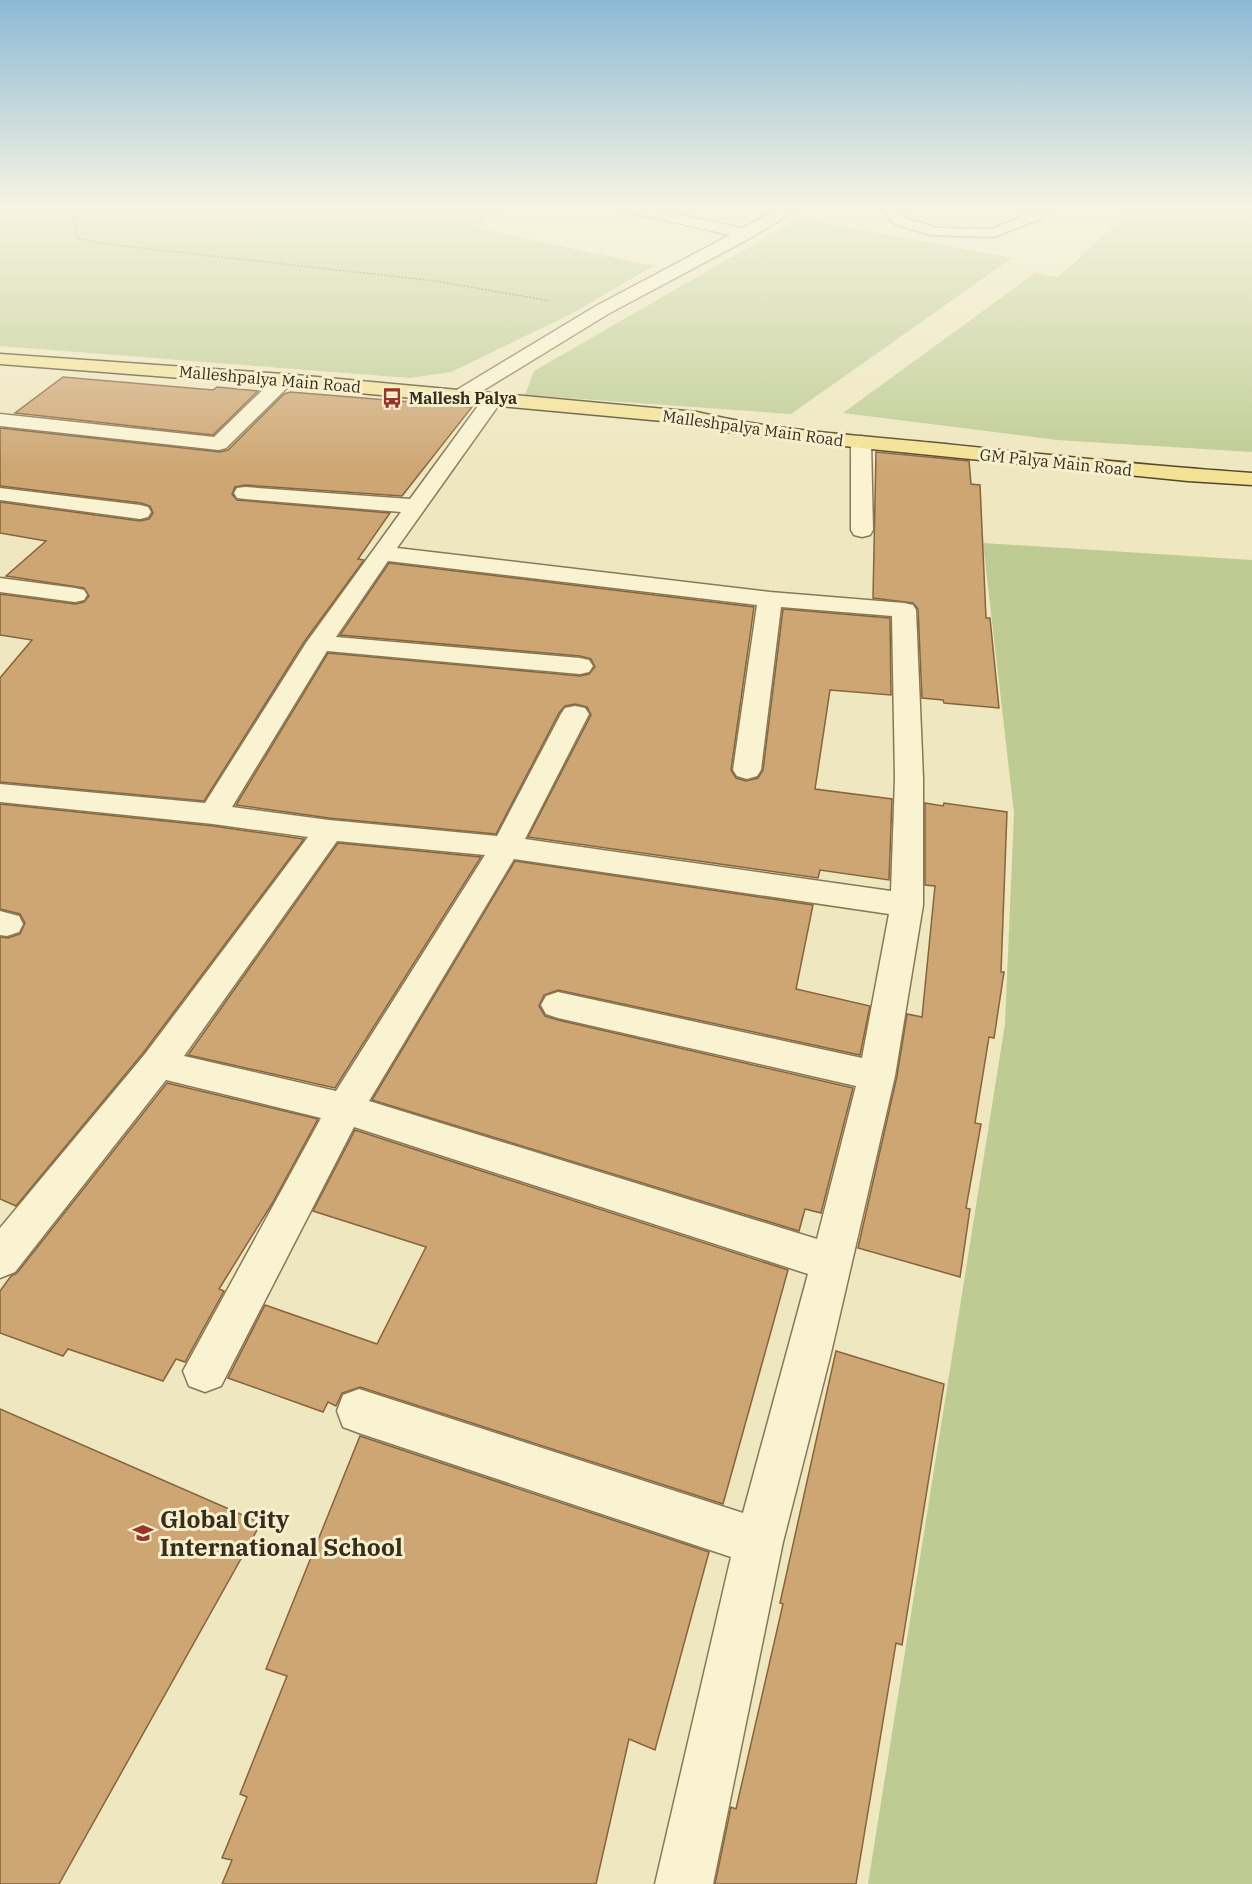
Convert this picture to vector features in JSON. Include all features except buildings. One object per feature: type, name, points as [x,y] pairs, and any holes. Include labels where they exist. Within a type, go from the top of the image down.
[{"type":"main road","name":"Malleshpalya Main Road","points":[[0,358],[284,380],[697,418],[720,425],[861,442]]},
{"type":"main road","points":[[697,418],[723,417],[855,429],[1036,450],[1252,469]]},
{"type":"main road","name":"GM Palya Main Road","points":[[861,442],[1188,475],[1252,479]]},
{"type":"street","points":[[213,814],[319,643],[414,506],[478,397],[602,310],[635,293]]},
{"type":"street","points":[[0,420],[219,444],[284,380]]},
{"type":"street","points":[[861,442],[862,530]]},
{"type":"street","points":[[245,493],[414,506]]},
{"type":"street","points":[[0,495],[140,512]]},
{"type":"street","points":[[382,553],[770,599],[904,610],[909,778],[907,906],[877,1076],[808,1357],[759,1542],[684,1884]]},
{"type":"street","points":[[0,585],[75,595]]},
{"type":"street","points":[[747,770],[770,599]]},
{"type":"street","points":[[319,643],[580,666]]},
{"type":"street","points":[[205,1371],[345,1109],[506,847],[575,714]]},
{"type":"street","points":[[0,793],[213,814],[329,830],[506,847],[907,906]]},
{"type":"street","points":[[0,1259],[158,1064],[329,830]]},
{"type":"street","points":[[558,1005],[877,1076]]},
{"type":"street","points":[[158,1064],[345,1109],[830,1262]]},
{"type":"street","points":[[359,1411],[759,1542]]},
{"type":"path","points":[[504,293],[602,310]]},
{"type":"green space","points":[[0,293],[607,293],[571,314],[451,372],[410,378],[0,346]]},
{"type":"green space","points":[[669,293],[963,293],[791,414],[525,395],[534,371]]},
{"type":"green space","points":[[1008,293],[1252,293],[1252,452],[1057,440],[843,413]]},
{"type":"green space","points":[[983,543],[1252,560],[1252,1884],[868,1884],[1005,1024],[1014,813]]},
{"type":"place","name":"Mallesh Palya","points":[[392,398]]},
{"type":"place","name":"Global City International School","points":[[143,1533]]}]
